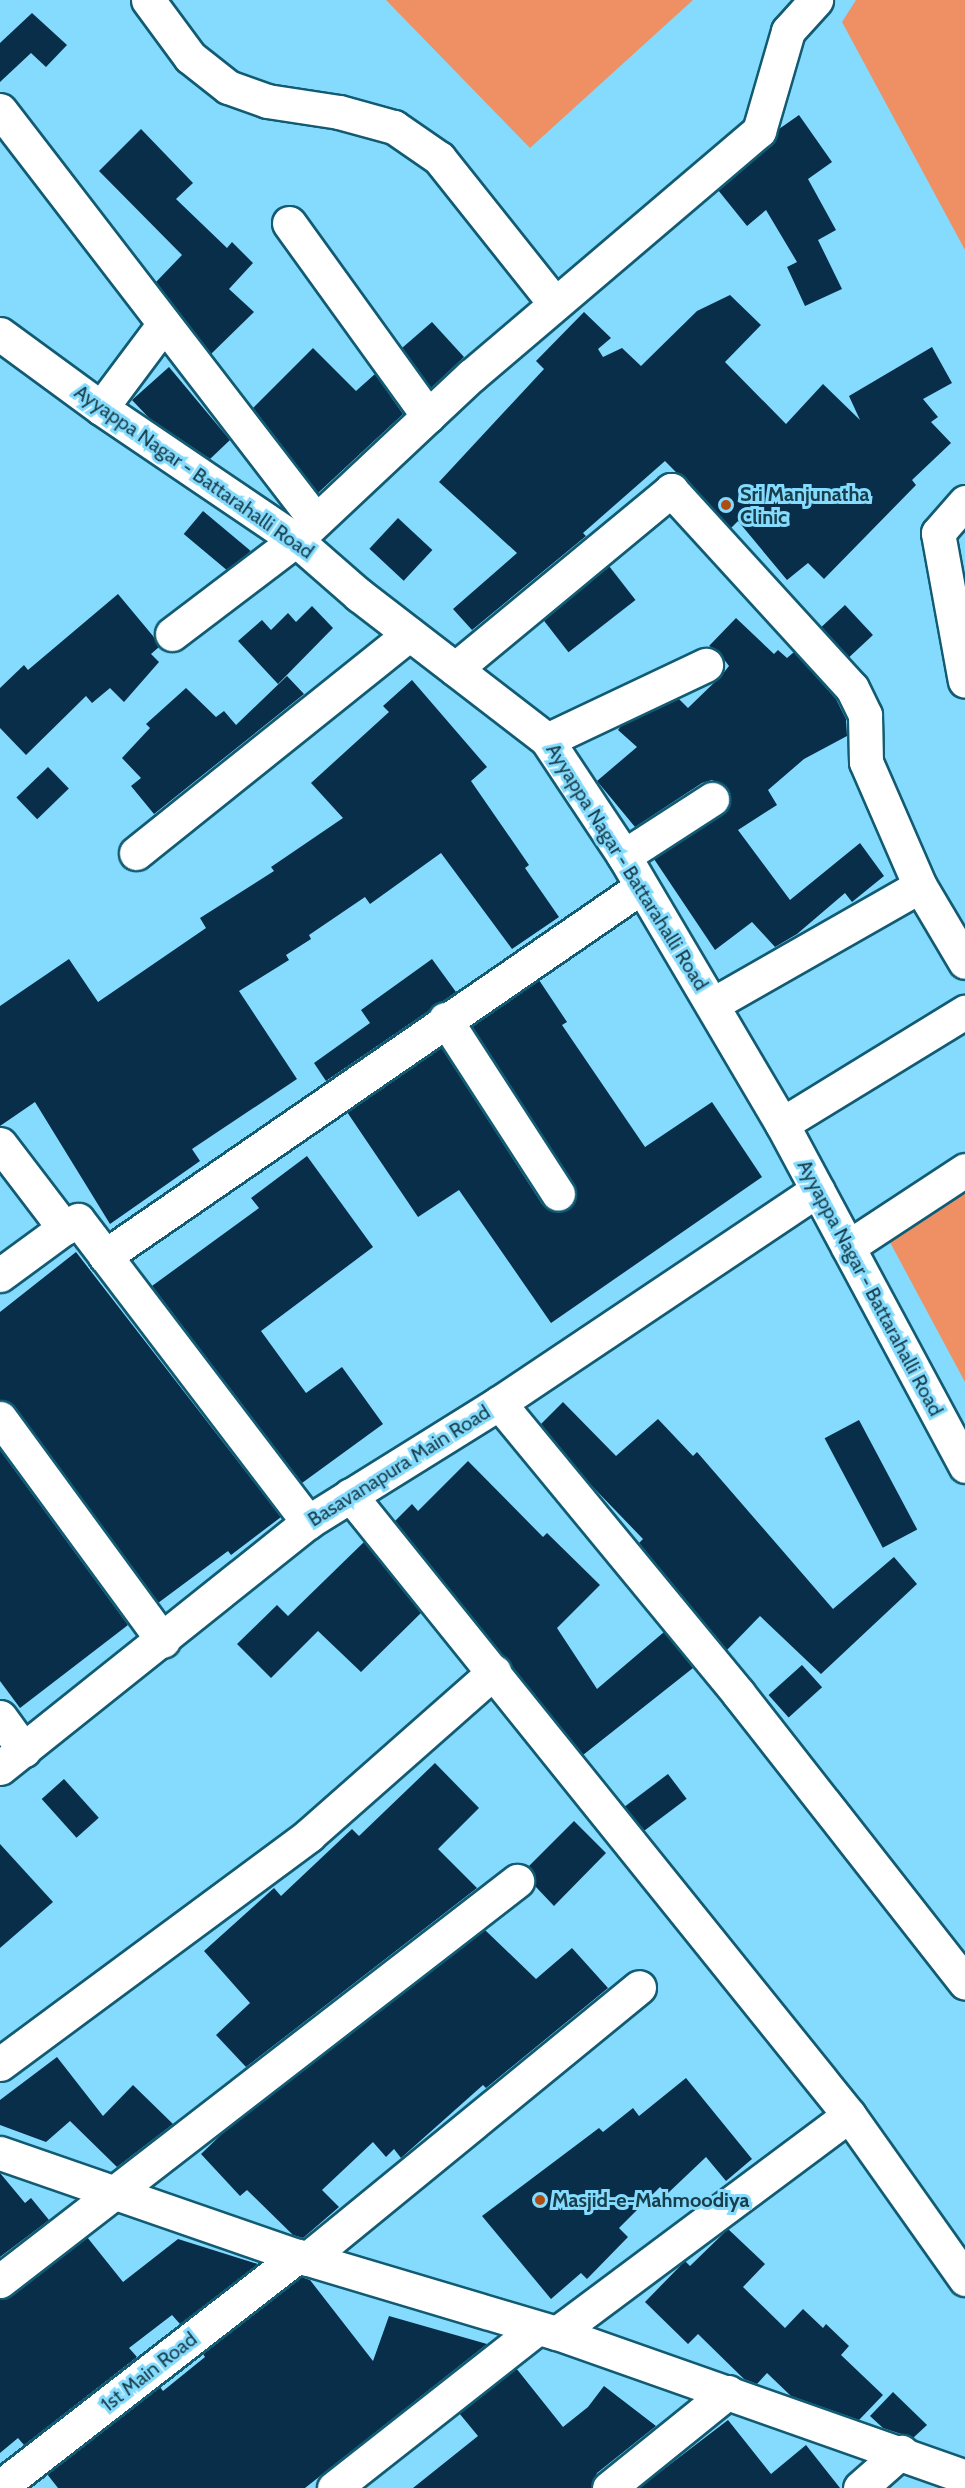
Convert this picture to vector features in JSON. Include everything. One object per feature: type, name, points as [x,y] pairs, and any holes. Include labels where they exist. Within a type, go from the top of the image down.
[{"type":"street","points":[[148,0],[190,57],[228,87],[267,101],[339,112],[394,127],[440,158],[555,304]]},
{"type":"street","points":[[172,634],[306,530],[428,416],[555,304],[759,131],[788,31],[816,0]]},
{"type":"street","points":[[0,110],[163,325],[306,530]]},
{"type":"street","points":[[289,223],[428,416]]},
{"type":"street","points":[[101,408],[163,325]]},
{"type":"street","name":"Ayyappa Nagar - Battarahalli Road","points":[[0,334],[101,408],[306,530],[409,634],[547,740],[624,856],[713,1004],[782,1124],[965,1466]]},
{"type":"street","points":[[455,669],[671,490],[852,688],[865,715],[866,762],[920,886],[962,950]]},
{"type":"street","points":[[965,502],[938,533],[965,681]]},
{"type":"street","points":[[136,853],[409,634]]},
{"type":"street","points":[[547,740],[706,665]]},
{"type":"street","points":[[624,856],[712,799]]},
{"type":"street","points":[[713,1004],[920,886]]},
{"type":"street","points":[[105,1256],[445,1019],[641,887]]},
{"type":"street","points":[[782,1124],[965,1012]]},
{"type":"street","points":[[445,1019],[558,1194]]},
{"type":"street","points":[[0,1144],[64,1228]]},
{"type":"street","points":[[848,1247],[965,1170]]},
{"type":"street","name":"Basavanapura Main Road","points":[[12,1759],[163,1641],[308,1522],[499,1403],[817,1190]]},
{"type":"street","points":[[0,1275],[78,1220],[308,1522]]},
{"type":"street","points":[[499,1403],[738,1693],[965,1983]]},
{"type":"street","points":[[0,1418],[163,1641]]},
{"type":"street","points":[[350,1495],[849,2115],[965,2278]]},
{"type":"street","points":[[0,2064],[309,1835],[494,1672]]},
{"type":"street","points":[[0,1717],[12,1759]]},
{"type":"street","points":[[0,2281],[517,1881]]},
{"type":"street","name":"1st Main Road","points":[[0,2487],[302,2257],[639,1987]]},
{"type":"street","points":[[334,2488],[547,2331],[849,2115]]},
{"type":"street","points":[[0,2153],[112,2194],[302,2257],[547,2331],[901,2452],[965,2477]]},
{"type":"street","points":[[609,2488],[728,2392]]},
{"type":"street","points":[[860,2488],[901,2452]]},
{"type":"shaded area","points":[[386,0],[693,0],[530,148]]},
{"type":"shaded area","points":[[856,0],[965,0],[965,250],[842,22]]},
{"type":"shaded area","points":[[965,1182],[965,1382],[885,1233]]},
{"type":"building","points":[[32,13],[67,45],[46,67],[31,53],[0,82],[0,43]]},
{"type":"building","points":[[799,115],[832,162],[808,179],[836,230],[818,240],[842,289],[805,306],[787,267],[797,262],[766,210],[747,226],[718,190],[771,145],[779,129]]},
{"type":"building","points":[[141,129],[193,183],[176,199],[227,248],[232,242],[253,263],[229,289],[254,312],[211,354],[156,282],[182,255],[99,171]]},
{"type":"building","points":[[730,295],[761,325],[725,362],[786,424],[823,384],[860,420],[849,396],[932,347],[952,383],[923,399],[938,417],[931,422],[951,443],[912,480],[916,485],[824,579],[808,563],[787,580],[738,521],[731,528],[665,461],[583,533],[586,536],[472,630],[453,609],[517,553],[439,482],[544,369],[536,361],[584,312],[611,338],[598,349],[603,357],[622,348],[641,366],[697,311]]},
{"type":"building","points":[[432,322],[464,357],[431,388],[402,348]]},
{"type":"building","points":[[313,348],[356,391],[375,374],[403,414],[318,493],[253,408]]},
{"type":"building","points":[[169,367],[230,440],[210,459],[150,419],[132,400]]},
{"type":"building","points":[[203,511],[250,551],[231,574],[184,534]]},
{"type":"building","points":[[398,518],[432,550],[404,581],[369,549]]},
{"type":"building","points":[[609,566],[635,600],[568,652],[542,618]]},
{"type":"building","points":[[118,594],[153,636],[159,647],[151,654],[159,662],[124,702],[110,688],[92,703],[86,696],[26,755],[0,728],[0,688],[24,665],[28,670]]},
{"type":"building","points":[[845,605],[873,635],[849,657],[821,628]]},
{"type":"building","points":[[312,606],[333,628],[278,684],[238,641],[262,620],[271,630],[288,613],[296,622]]},
{"type":"building","points":[[736,618],[774,654],[778,650],[787,658],[794,652],[836,699],[846,719],[847,736],[804,759],[768,790],[777,805],[738,830],[790,900],[860,843],[884,876],[852,902],[845,893],[797,934],[775,947],[752,922],[715,950],[654,859],[723,814],[731,799],[727,788],[712,780],[702,783],[635,827],[597,781],[637,747],[618,730],[621,726],[679,699],[688,708],[721,676],[729,666],[717,650],[709,646]]},
{"type":"building","points":[[287,676],[304,694],[154,814],[131,786],[141,778],[122,758],[150,728],[146,724],[186,688],[216,717],[224,711],[236,725]]},
{"type":"building","points":[[412,680],[487,767],[471,781],[529,865],[525,868],[559,917],[512,949],[441,853],[370,904],[365,897],[309,935],[311,939],[286,955],[289,960],[239,991],[297,1079],[192,1149],[200,1161],[110,1224],[35,1102],[0,1126],[0,1006],[69,959],[98,1002],[206,928],[200,918],[274,871],[271,867],[343,818],[311,783],[389,712],[383,706]]},
{"type":"building","points":[[48,767],[69,789],[37,819],[16,798]]},
{"type":"building","points":[[432,959],[456,992],[326,1081],[314,1063],[370,1023],[361,1010]]},
{"type":"building","points":[[539,980],[567,1022],[562,1025],[645,1147],[712,1102],[762,1177],[551,1323],[459,1190],[418,1217],[347,1112],[441,1047],[542,1204],[558,1213],[569,1209],[577,1194],[574,1184],[472,1026]]},
{"type":"building","points":[[307,1156],[373,1247],[261,1331],[306,1393],[342,1367],[383,1424],[302,1483],[152,1286],[259,1208],[251,1198]]},
{"type":"building","points":[[76,1252],[281,1517],[231,1555],[228,1551],[158,1603],[15,1407],[0,1400],[0,1312]]},
{"type":"building","points":[[563,1402],[616,1456],[658,1419],[693,1456],[697,1452],[833,1609],[894,1557],[917,1584],[821,1674],[760,1616],[727,1650],[639,1543],[643,1539],[590,1484],[541,1424]]},
{"type":"building","points":[[859,1420],[917,1529],[883,1548],[825,1438]]},
{"type":"building","points":[[0,1450],[128,1625],[20,1708],[0,1681]]},
{"type":"building","points":[[468,1461],[543,1537],[547,1533],[600,1585],[557,1628],[597,1689],[664,1632],[693,1668],[583,1755],[395,1521],[412,1504],[418,1511]]},
{"type":"building","points":[[364,1542],[421,1613],[361,1672],[318,1631],[271,1678],[237,1644],[277,1605],[288,1616]]},
{"type":"building","points":[[802,1665],[822,1687],[789,1717],[769,1695]]},
{"type":"building","points":[[435,1763],[479,1808],[438,1849],[477,1888],[246,2067],[216,2035],[250,2003],[204,1951],[274,1888],[281,1896],[352,1829],[359,1836]]},
{"type":"building","points":[[668,1774],[687,1799],[644,1831],[625,1806]]},
{"type":"building","points":[[64,1779],[99,1818],[77,1838],[42,1799]]},
{"type":"building","points":[[574,1821],[606,1853],[554,1906],[535,1886],[535,1878],[528,1867]]},
{"type":"building","points":[[0,1844],[53,1902],[0,1948]]},
{"type":"building","points":[[485,1930],[536,1979],[572,1948],[608,1988],[486,2088],[483,2085],[401,2158],[394,2149],[386,2157],[373,2142],[322,2190],[339,2207],[303,2238],[293,2235],[247,2190],[240,2196],[201,2154],[226,2130]]},
{"type":"building","points":[[57,2057],[103,2116],[133,2085],[173,2124],[117,2167],[70,2121],[46,2142],[0,2125],[0,2100]]},
{"type":"building","points":[[686,2078],[752,2159],[726,2181],[706,2157],[667,2194],[660,2187],[619,2228],[628,2237],[587,2279],[581,2273],[551,2299],[482,2216],[599,2128],[603,2132],[633,2108],[639,2116]]},
{"type":"building","points":[[0,2173],[25,2203],[31,2198],[49,2220],[0,2257]]},
{"type":"building","points":[[728,2229],[765,2264],[743,2287],[785,2328],[803,2309],[823,2328],[826,2324],[849,2346],[841,2355],[883,2395],[859,2420],[791,2396],[767,2373],[757,2384],[744,2379],[698,2334],[688,2344],[645,2302],[685,2261],[690,2266]]},
{"type":"building","points":[[87,2237],[123,2282],[178,2239],[258,2264],[180,2324],[172,2315],[129,2348],[137,2357],[24,2445],[18,2438],[0,2453],[0,2299],[11,2296]]},
{"type":"building","points":[[301,2277],[310,2280],[373,2361],[389,2316],[487,2344],[305,2488],[58,2488],[47,2474],[160,2387],[163,2391],[205,2357],[203,2354]]},
{"type":"building","points":[[516,2368],[563,2427],[588,2407],[604,2386],[656,2426],[597,2473],[591,2488],[413,2488],[478,2436],[459,2413]]},
{"type":"building","points":[[893,2392],[927,2425],[913,2438],[883,2428],[870,2416]]},
{"type":"building","points":[[728,2420],[771,2474],[806,2445],[840,2488],[639,2488]]},
{"type":"place","name":"Sri Manjunatha Clinic","points":[[726,505]]},
{"type":"place","name":"Masjid-e-Mahmoodiya","points":[[540,2200]]}]
